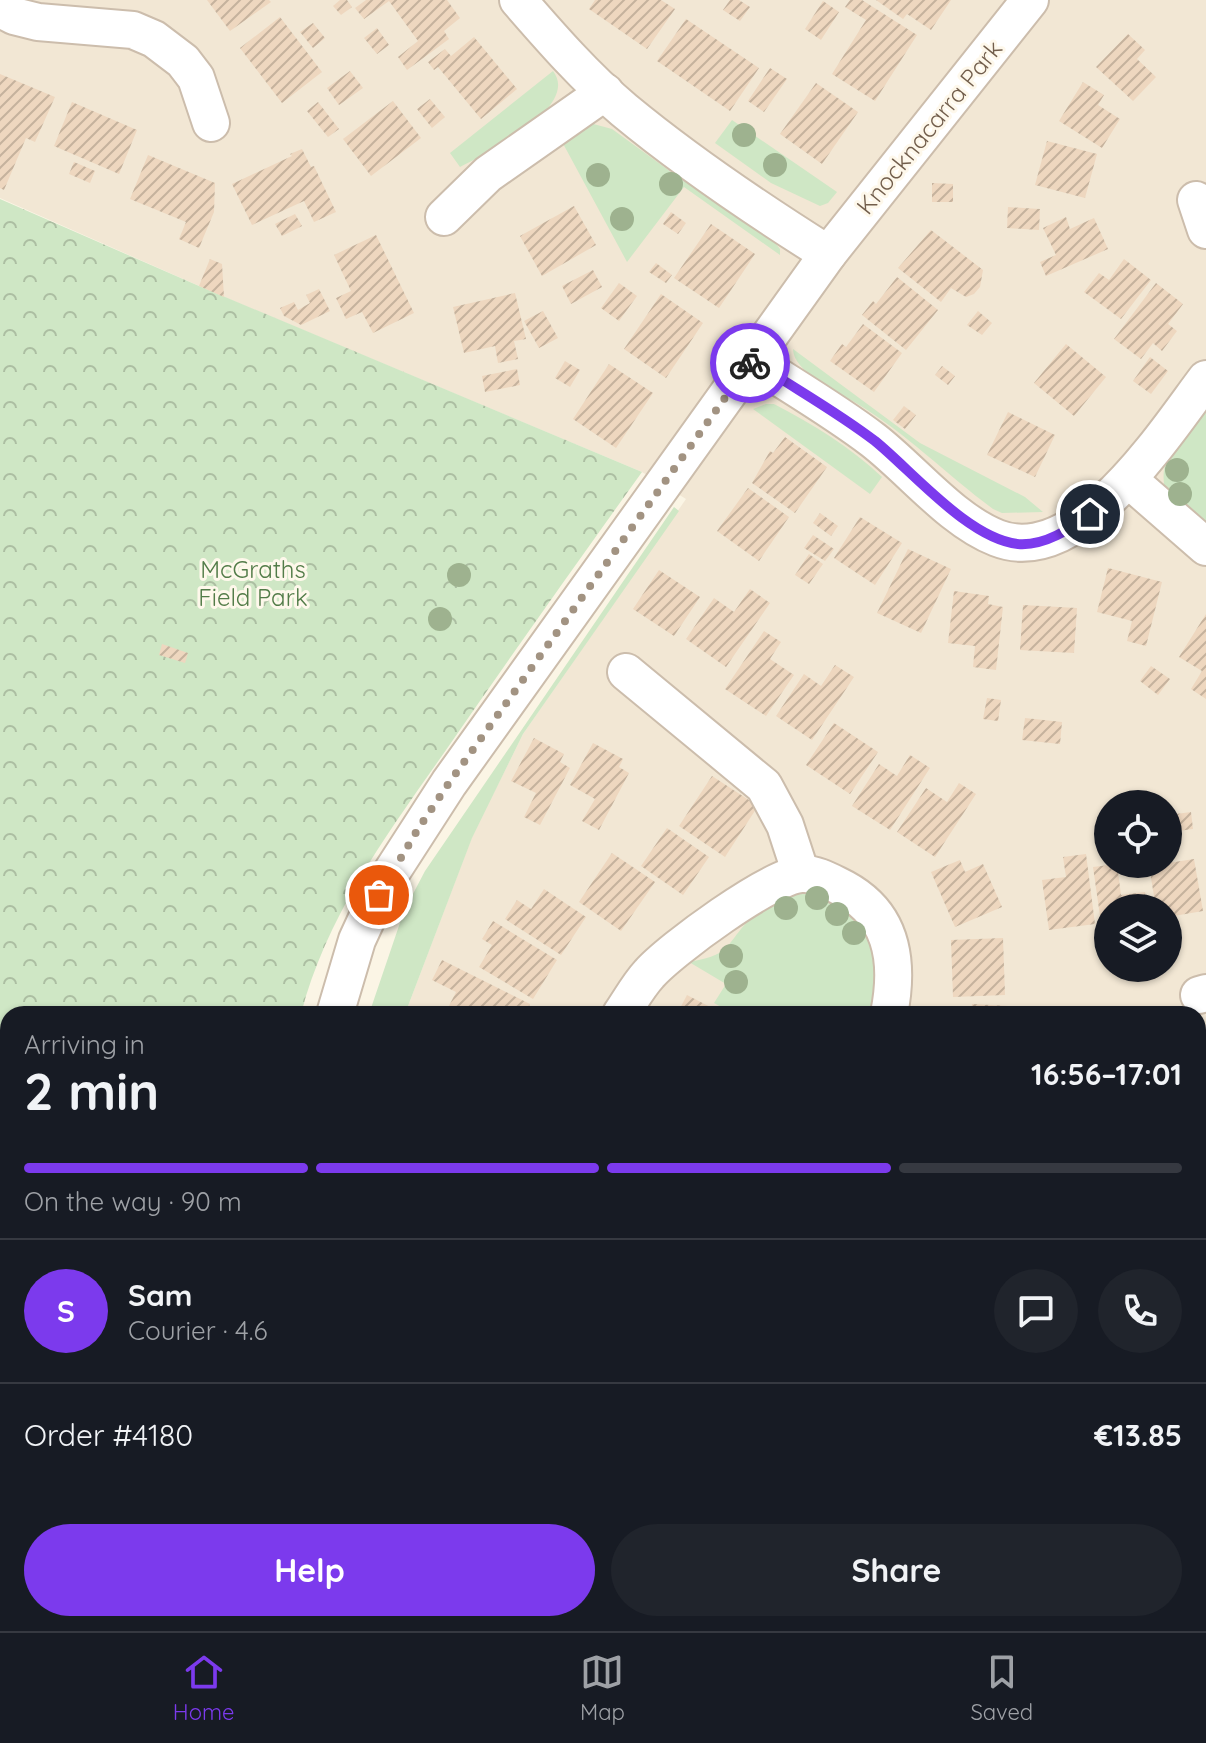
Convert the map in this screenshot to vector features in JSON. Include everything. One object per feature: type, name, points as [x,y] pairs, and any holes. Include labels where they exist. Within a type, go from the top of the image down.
[{"type":"street","points":[[518,0],[605,92],[654,134],[828,254]]},
{"type":"street","name":"Knocknacarra Park","points":[[337,1006],[357,940],[389,876],[418,829],[551,638],[828,254],[1030,0]]},
{"type":"street","points":[[0,9],[38,22],[133,30],[154,39],[183,61],[196,78],[211,123]]},
{"type":"street","points":[[444,217],[488,174],[605,92]]},
{"type":"street","points":[[752,360],[875,441],[955,512],[995,538],[1018,544],[1040,542],[1066,531],[1090,514],[1128,479],[1206,379]]},
{"type":"street","points":[[1128,479],[1206,547]]},
{"type":"street","points":[[626,672],[764,786],[785,825],[801,874]]},
{"type":"street","points":[[627,1006],[649,974],[684,944],[739,904],[801,874],[825,879],[847,890],[867,903],[878,918],[887,934],[894,970],[890,1006]]},
{"type":"shaded area","points":[[0,0],[1206,0],[1206,1006],[408,1006],[472,837],[523,734],[686,499],[642,472],[224,297],[0,198]]},
{"type":"green space","points":[[553,71],[558,85],[554,99],[543,114],[527,128],[460,167],[450,153]]},
{"type":"green space","points":[[732,120],[837,192],[828,203],[820,206],[771,183],[715,143]]},
{"type":"green space","points":[[586,122],[612,129],[678,177],[769,235],[780,249],[780,255],[684,187],[627,262],[560,138]]},
{"type":"green space","name":"McGraths Field Park","points":[[0,199],[642,472],[381,844],[326,942],[303,1006],[0,1006]]},
{"type":"green space","points":[[793,349],[920,443],[1025,497],[1043,512],[1002,513],[993,509],[892,427],[808,373],[800,366]]},
{"type":"green space","points":[[1206,403],[1206,535],[1172,504],[1164,485],[1164,472],[1172,447]]},
{"type":"green space","points":[[774,404],[817,428],[870,466],[882,477],[870,494],[753,409]]},
{"type":"green space","points":[[674,507],[679,511],[523,734],[472,838],[408,1006],[372,1006],[404,911],[425,871]]},
{"type":"green space","points":[[805,888],[827,893],[849,914],[882,958],[879,1006],[719,1006],[714,1003],[726,984],[689,962],[721,952],[762,908]]},
{"type":"building","points":[[207,0],[269,0],[271,2],[230,31]]},
{"type":"building","points":[[340,0],[347,0],[352,7],[341,15],[333,6]]},
{"type":"building","points":[[366,0],[447,0],[460,18],[444,31],[449,39],[407,70],[398,57],[418,41],[389,1],[364,19],[355,8]]},
{"type":"building","points":[[595,0],[661,0],[675,9],[647,49],[589,9]]},
{"type":"building","points":[[730,0],[739,0],[750,7],[740,21],[723,10]]},
{"type":"building","points":[[850,0],[862,0],[917,35],[875,101],[832,74],[866,20],[845,7]]},
{"type":"building","points":[[876,0],[951,0],[931,30],[907,14],[903,19]]},
{"type":"building","points":[[823,1],[839,12],[821,40],[805,29]]},
{"type":"building","points":[[280,17],[322,72],[282,103],[240,48]]},
{"type":"building","points":[[686,19],[759,68],[730,111],[657,61]]},
{"type":"building","points":[[313,23],[325,38],[313,48],[300,32]]},
{"type":"building","points":[[377,28],[389,45],[377,54],[364,38]]},
{"type":"building","points":[[1128,34],[1145,50],[1137,59],[1156,77],[1133,101],[1096,67]]},
{"type":"building","points":[[474,37],[517,89],[481,119],[438,67],[434,70],[428,62],[445,49],[451,56]]},
{"type":"building","points":[[770,68],[787,79],[764,112],[748,101]]},
{"type":"building","points":[[350,71],[363,88],[339,105],[327,88]]},
{"type":"building","points":[[0,74],[55,97],[35,142],[26,138],[4,190],[0,188]]},
{"type":"building","points":[[1083,82],[1104,95],[1098,105],[1120,119],[1102,148],[1059,121]]},
{"type":"building","points":[[816,83],[858,112],[822,164],[780,134]]},
{"type":"building","points":[[430,99],[445,117],[432,128],[417,109]]},
{"type":"building","points":[[393,101],[421,138],[371,176],[343,139]]},
{"type":"building","points":[[72,102],[137,130],[119,174],[54,146]]},
{"type":"building","points":[[318,102],[339,129],[328,137],[307,111]]},
{"type":"building","points":[[1047,141],[1097,154],[1085,198],[1035,185]]},
{"type":"building","points":[[302,149],[311,167],[314,166],[336,212],[314,222],[304,201],[252,225],[232,184]]},
{"type":"building","points":[[148,155],[215,183],[214,212],[199,248],[179,239],[186,222],[130,199]]},
{"type":"building","points":[[74,162],[95,171],[90,183],[69,174]]},
{"type":"building","points":[[932,183],[953,184],[953,202],[932,202]]},
{"type":"building","points":[[574,206],[596,245],[542,276],[520,236]]},
{"type":"building","points":[[1008,207],[1040,209],[1039,230],[1007,228]]},
{"type":"building","points":[[671,212],[686,223],[678,234],[663,224]]},
{"type":"building","points":[[295,214],[302,226],[282,236],[275,224]]},
{"type":"building","points":[[1066,217],[1070,229],[1094,218],[1108,249],[1046,276],[1040,262],[1056,255],[1043,228]]},
{"type":"building","points":[[711,224],[755,254],[719,308],[674,278]]},
{"type":"building","points":[[931,230],[983,270],[980,287],[974,294],[966,297],[951,288],[941,302],[898,268]]},
{"type":"building","points":[[376,235],[414,313],[373,333],[362,312],[346,319],[336,298],[351,291],[334,255]]},
{"type":"building","points":[[210,259],[222,264],[224,297],[199,286]]},
{"type":"building","points":[[1124,259],[1151,280],[1121,319],[1084,292],[1099,273],[1109,280]]},
{"type":"building","points":[[656,263],[672,275],[666,283],[649,272]]},
{"type":"building","points":[[593,270],[602,287],[571,304],[562,286]]},
{"type":"building","points":[[897,277],[938,310],[906,350],[862,315],[873,301],[876,304]]},
{"type":"building","points":[[619,283],[637,296],[619,321],[601,308]]},
{"type":"building","points":[[1156,283],[1183,304],[1168,324],[1177,331],[1162,351],[1153,343],[1141,359],[1114,339]]},
{"type":"building","points":[[319,289],[330,311],[301,325],[284,316],[280,308],[294,302],[298,310],[310,303],[306,295]]},
{"type":"building","points":[[515,293],[526,339],[514,341],[518,359],[498,363],[495,346],[464,353],[453,307]]},
{"type":"building","points":[[661,294],[703,323],[666,378],[624,349]]},
{"type":"building","points":[[543,311],[558,338],[539,348],[524,321]]},
{"type":"building","points":[[978,311],[992,323],[982,335],[967,325]]},
{"type":"building","points":[[863,324],[902,353],[874,392],[830,361],[842,344],[846,347]]},
{"type":"building","points":[[1066,344],[1106,377],[1074,416],[1034,383]]},
{"type":"building","points":[[1150,357],[1168,371],[1151,394],[1133,381]]},
{"type":"building","points":[[565,361],[580,370],[570,387],[555,378]]},
{"type":"building","points":[[609,364],[653,393],[616,448],[573,419]]},
{"type":"building","points":[[942,366],[955,376],[948,385],[935,375]]},
{"type":"building","points":[[517,369],[520,385],[485,392],[482,376]]},
{"type":"building","points":[[904,406],[916,415],[905,429],[893,420]]},
{"type":"building","points":[[1008,412],[1055,435],[1035,477],[987,455]]},
{"type":"building","points":[[785,437],[827,467],[795,513],[752,483],[770,451],[773,453]]},
{"type":"building","points":[[748,488],[789,517],[759,561],[717,531]]},
{"type":"building","points":[[820,513],[838,526],[831,536],[813,523]]},
{"type":"building","points":[[860,517],[902,543],[875,585],[834,558]]},
{"type":"building","points":[[813,535],[834,549],[825,561],[804,548]]},
{"type":"building","points":[[908,549],[951,569],[921,633],[877,613]]},
{"type":"building","points":[[809,554],[823,564],[809,584],[795,575]]},
{"type":"building","points":[[1108,568],[1162,582],[1146,646],[1127,641],[1132,621],[1097,612]]},
{"type":"building","points":[[659,570],[700,597],[674,636],[633,609]]},
{"type":"building","points":[[750,589],[770,603],[726,667],[686,639],[714,598],[734,612]]},
{"type":"building","points":[[954,591],[989,596],[988,604],[1003,607],[996,670],[973,667],[975,646],[948,643]]},
{"type":"building","points":[[1023,605],[1077,608],[1074,653],[1020,650]]},
{"type":"building","points":[[1206,614],[1206,699],[1191,689],[1202,671],[1179,657]]},
{"type":"building","points":[[764,631],[781,642],[770,659],[794,675],[766,716],[725,689]]},
{"type":"building","points":[[162,644],[188,653],[185,663],[159,655]]},
{"type":"building","points":[[835,665],[854,677],[812,740],[776,716],[804,674],[821,686]]},
{"type":"building","points":[[1151,666],[1170,679],[1158,695],[1140,681]]},
{"type":"building","points":[[987,698],[1001,700],[998,721],[983,719]]},
{"type":"building","points":[[1025,718],[1062,722],[1060,744],[1022,740]]},
{"type":"building","points":[[834,723],[878,752],[850,794],[806,765]]},
{"type":"building","points":[[534,738],[564,754],[560,762],[570,768],[540,825],[524,817],[536,793],[511,781]]},
{"type":"building","points":[[593,743],[623,759],[619,767],[629,773],[599,830],[582,821],[595,799],[570,785]]},
{"type":"building","points":[[910,755],[930,768],[890,830],[852,806],[879,764],[897,776]]},
{"type":"building","points":[[712,776],[758,806],[725,857],[679,826]]},
{"type":"building","points":[[959,783],[976,794],[935,857],[897,832],[926,788],[947,802]]},
{"type":"building","points":[[1191,812],[1193,829],[1182,830],[1182,813]]},
{"type":"building","points":[[667,828],[709,857],[683,895],[641,866]]},
{"type":"building","points":[[612,853],[655,882],[621,931],[579,902]]},
{"type":"building","points":[[1086,854],[1094,924],[1049,930],[1042,880],[1066,877],[1063,857]]},
{"type":"building","points":[[1194,859],[1203,911],[1182,915],[1182,894],[1154,894],[1151,878],[1182,878],[1182,861]]},
{"type":"building","points":[[960,860],[965,872],[983,864],[1002,907],[955,927],[931,872]]},
{"type":"building","points":[[1095,878],[1119,878],[1121,894],[1097,894]]},
{"type":"building","points":[[544,889],[586,917],[561,955],[505,919],[517,900],[531,909]]},
{"type":"building","points":[[493,921],[557,960],[533,999],[479,967],[492,945],[482,939]]},
{"type":"building","points":[[1003,938],[1005,995],[953,997],[951,940]]},
{"type":"building","points":[[442,960],[530,1004],[449,1006],[456,992],[432,980]]},
{"type":"building","points":[[687,995],[708,1006],[681,1006]]},
{"type":"way so far","points":[[379,895],[449,783],[750,363]]},
{"type":"route","points":[[750,363],[752,360],[875,441],[955,512],[995,538],[1018,544],[1040,542],[1066,531],[1090,514]]}]
